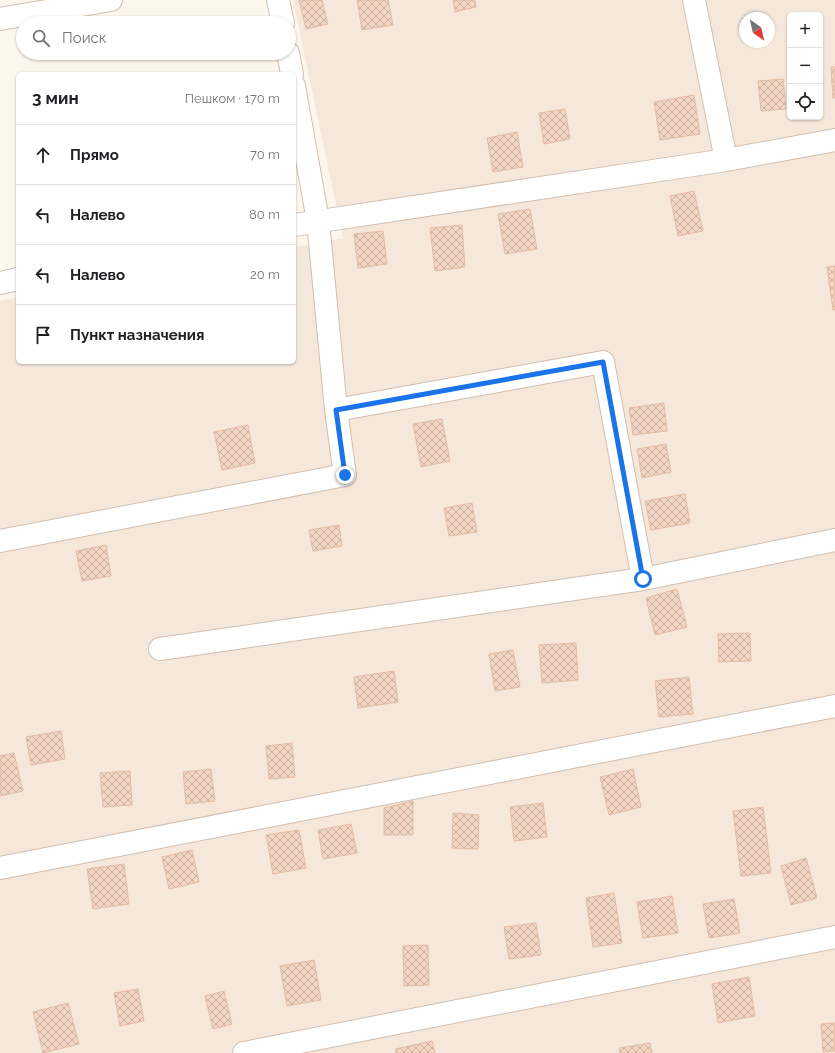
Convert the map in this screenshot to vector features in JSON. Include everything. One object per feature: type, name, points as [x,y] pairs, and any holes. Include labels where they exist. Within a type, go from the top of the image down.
[{"type":"street","points":[[18,16],[111,0]]},
{"type":"street","points":[[278,0],[281,16]]},
{"type":"street","points":[[694,0],[726,160]]},
{"type":"street","points":[[0,19],[16,16]]},
{"type":"street","points":[[289,60],[292,72]]},
{"type":"street","points":[[0,541],[345,475],[336,410],[318,221],[296,97]]},
{"type":"street","points":[[296,226],[318,221],[726,160],[835,140]]},
{"type":"street","points":[[0,283],[16,279]]},
{"type":"street","points":[[336,410],[603,362],[643,579]]},
{"type":"street","points":[[160,649],[643,579],[835,540]]},
{"type":"street","points":[[0,868],[835,706]]},
{"type":"street","points":[[244,1053],[835,937]]},
{"type":"shaded area","points":[[293,0],[835,0],[835,1053],[0,1053],[0,301],[16,297],[16,364],[296,364],[296,247],[343,238]]},
{"type":"building","points":[[299,0],[322,0],[328,24],[306,29]]},
{"type":"building","points":[[357,0],[388,0],[393,25],[362,30]]},
{"type":"building","points":[[453,0],[475,0],[476,7],[455,12]]},
{"type":"building","points":[[831,67],[835,67],[835,98],[833,98]]},
{"type":"building","points":[[783,79],[786,109],[761,111],[758,81]]},
{"type":"building","points":[[694,95],[700,134],[660,140],[654,102]]},
{"type":"building","points":[[565,109],[570,139],[544,144],[539,113]]},
{"type":"building","points":[[517,132],[523,167],[493,172],[487,138]]},
{"type":"building","points":[[694,191],[703,231],[678,236],[670,196]]},
{"type":"building","points":[[530,209],[537,249],[505,254],[498,214]]},
{"type":"building","points":[[462,225],[465,267],[435,271],[430,228]]},
{"type":"building","points":[[383,231],[387,264],[358,268],[354,234]]},
{"type":"building","points":[[835,266],[835,310],[833,310],[827,267]]},
{"type":"building","points":[[664,403],[667,431],[633,435],[629,408]]},
{"type":"building","points":[[442,419],[450,461],[421,467],[413,424]]},
{"type":"building","points":[[248,425],[255,463],[222,470],[214,432]]},
{"type":"building","points":[[666,444],[671,472],[642,478],[637,449]]},
{"type":"building","points":[[685,494],[690,523],[651,530],[645,501]]},
{"type":"building","points":[[472,503],[477,532],[449,536],[444,508]]},
{"type":"building","points":[[339,525],[342,546],[313,551],[309,530]]},
{"type":"building","points":[[106,545],[111,576],[82,581],[76,551]]},
{"type":"building","points":[[677,589],[687,627],[655,635],[646,598]]},
{"type":"building","points":[[750,633],[751,661],[719,662],[718,634]]},
{"type":"building","points":[[576,643],[578,680],[542,683],[539,645]]},
{"type":"building","points":[[513,650],[520,687],[495,691],[489,654]]},
{"type":"building","points":[[394,671],[398,702],[358,708],[354,677]]},
{"type":"building","points":[[689,677],[693,714],[659,717],[655,681]]},
{"type":"building","points":[[61,731],[65,759],[31,765],[26,737]]},
{"type":"building","points":[[292,743],[295,777],[269,779],[266,746]]},
{"type":"building","points":[[14,753],[23,791],[0,796],[0,756]]},
{"type":"building","points":[[211,769],[215,801],[186,804],[183,772]]},
{"type":"building","points":[[633,769],[641,807],[609,815],[600,777]]},
{"type":"building","points":[[130,771],[132,805],[103,807],[100,773]]},
{"type":"building","points":[[413,801],[413,835],[384,835],[384,808]]},
{"type":"building","points":[[543,803],[547,837],[514,841],[510,807]]},
{"type":"building","points":[[763,807],[771,873],[741,876],[733,811]]},
{"type":"building","points":[[453,813],[479,815],[478,849],[452,848]]},
{"type":"building","points":[[351,824],[357,853],[323,859],[318,830]]},
{"type":"building","points":[[299,830],[306,868],[273,874],[266,835]]},
{"type":"building","points":[[192,850],[199,882],[169,889],[162,857]]},
{"type":"building","points":[[806,858],[817,898],[791,905],[781,866]]},
{"type":"building","points":[[124,864],[129,904],[93,909],[87,869]]},
{"type":"building","points":[[614,893],[622,943],[593,947],[586,898]]},
{"type":"building","points":[[672,896],[678,933],[643,938],[637,902]]},
{"type":"building","points":[[734,899],[740,933],[709,938],[703,904]]},
{"type":"building","points":[[536,923],[541,955],[509,959],[504,927]]},
{"type":"building","points":[[428,945],[429,985],[404,986],[403,946]]},
{"type":"building","points":[[314,960],[321,1000],[287,1006],[280,966]]},
{"type":"building","points":[[749,977],[755,1016],[718,1023],[712,984]]},
{"type":"building","points":[[138,989],[144,1021],[120,1026],[114,993]]},
{"type":"building","points":[[224,991],[232,1024],[213,1029],[205,996]]},
{"type":"building","points":[[68,1003],[79,1044],[43,1053],[33,1012]]},
{"type":"building","points":[[835,1023],[835,1051],[823,1052],[821,1024]]},
{"type":"building","points":[[432,1041],[435,1053],[396,1053],[395,1049]]},
{"type":"building","points":[[650,1043],[652,1053],[620,1053],[619,1048]]},
{"type":"route","points":[[345,475],[336,410],[603,362],[643,579]]}]
